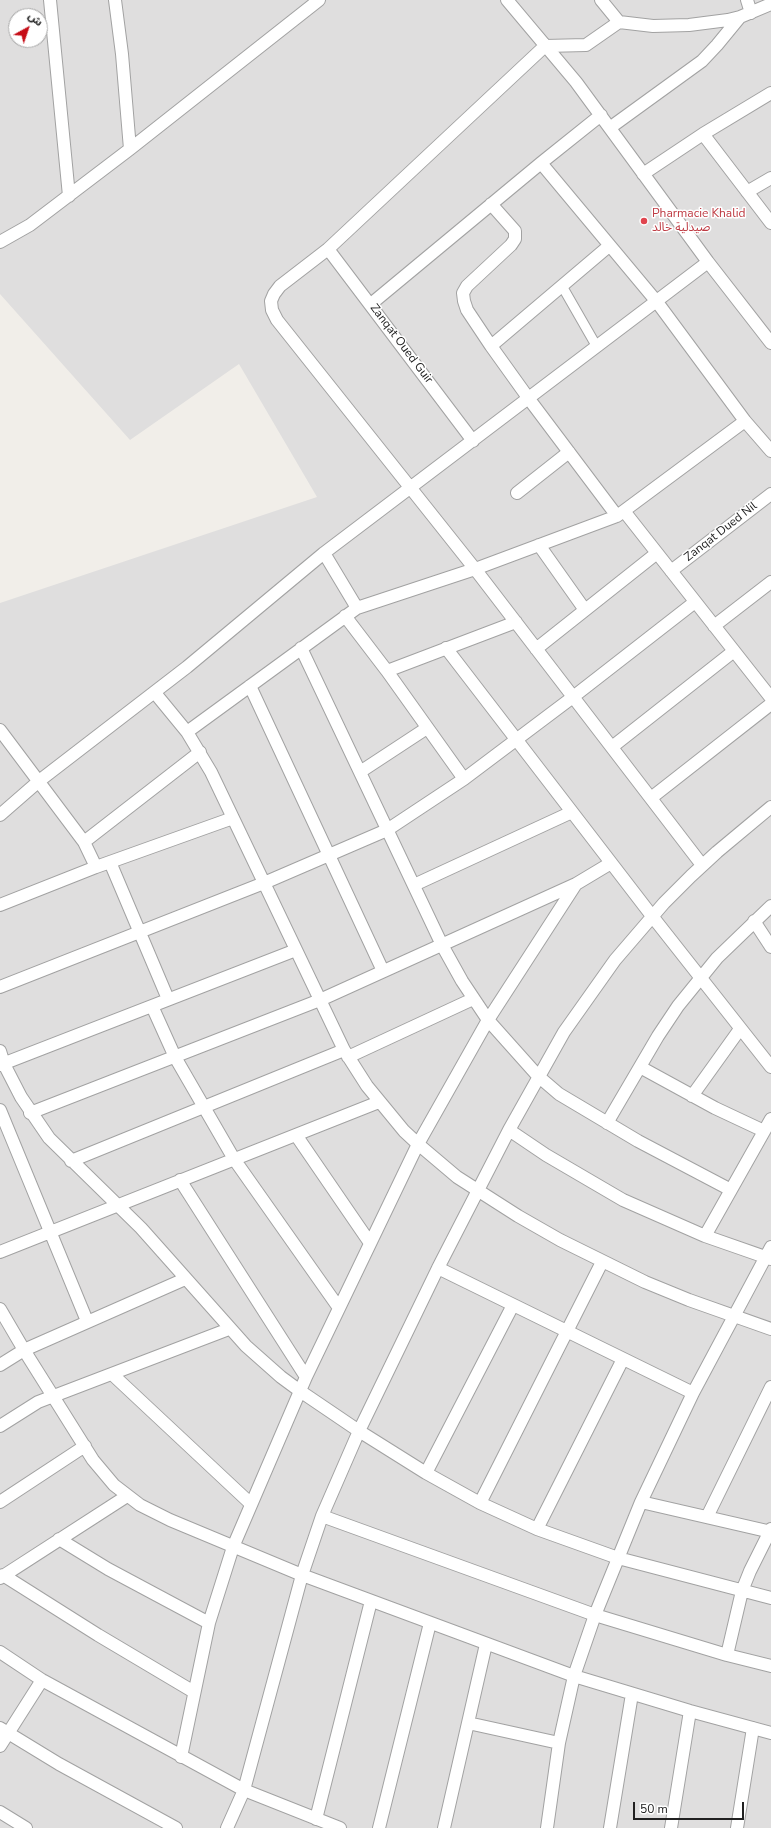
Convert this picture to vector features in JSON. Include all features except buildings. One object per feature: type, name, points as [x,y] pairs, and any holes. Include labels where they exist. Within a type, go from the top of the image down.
[{"type":"street","points":[[50,0],[69,196]]},
{"type":"street","points":[[115,0],[122,54],[130,149]]},
{"type":"street","points":[[0,242],[30,225],[69,196],[318,0]]},
{"type":"street","points":[[507,0],[576,82],[708,262],[771,343]]},
{"type":"street","points":[[601,0],[619,22]]},
{"type":"street","points":[[611,128],[702,61],[745,15],[747,0]]},
{"type":"street","points":[[702,865],[475,569],[277,320],[272,310],[271,301],[280,286],[328,249],[545,46],[586,45],[619,22],[653,26],[688,25],[745,15],[771,4]]},
{"type":"street","points":[[643,174],[703,134],[771,93]]},
{"type":"street","points":[[371,304],[601,115]]},
{"type":"street","points":[[703,134],[771,223]]},
{"type":"street","points":[[541,163],[657,302],[745,421],[771,451]]},
{"type":"street","points":[[747,192],[771,178]]},
{"type":"street","points":[[492,204],[515,231],[515,239],[511,245],[467,286],[463,293],[467,310],[529,399],[569,452],[620,514],[657,553],[771,698]]},
{"type":"street","points":[[491,346],[609,246]]},
{"type":"street","name":"Zanqat Oued Guir","points":[[328,249],[473,441]]},
{"type":"street","points":[[0,815],[39,782],[155,693],[324,553],[708,262]]},
{"type":"street","points":[[562,286],[597,347]]},
{"type":"street","points":[[187,732],[357,608],[475,569],[620,514],[745,421]]},
{"type":"street","points":[[517,493],[569,452]]},
{"type":"street","name":"Zanqat Dued Nil","points":[[671,571],[771,494]]},
{"type":"street","points":[[539,545],[585,610]]},
{"type":"street","points":[[324,553],[357,608]]},
{"type":"street","points":[[536,649],[657,553]]},
{"type":"street","points":[[714,626],[771,582]]},
{"type":"street","points":[[0,987],[264,883],[387,830],[464,779],[573,698],[695,602]]},
{"type":"street","points":[[345,616],[387,671],[464,779]]},
{"type":"street","points":[[387,671],[516,622]]},
{"type":"street","points":[[301,648],[442,945],[473,999],[488,1020],[538,1076],[559,1094],[669,1158],[731,1190]]},
{"type":"street","points":[[446,648],[700,978],[771,1067]]},
{"type":"street","points":[[612,747],[734,651]]},
{"type":"street","points":[[250,686],[383,971]]},
{"type":"street","points":[[155,693],[187,732],[200,752],[346,1054],[379,1102],[418,1144],[457,1177],[478,1191],[553,1236],[602,1262],[689,1300],[771,1329]]},
{"type":"street","points":[[651,798],[771,704]]},
{"type":"street","points":[[360,772],[427,728]]},
{"type":"street","points":[[0,730],[84,842],[96,867]]},
{"type":"street","points":[[84,842],[200,752]]},
{"type":"street","points":[[227,1828],[244,1790],[302,1575],[322,1516],[359,1431],[438,1268],[508,1130],[564,1032],[590,992],[615,960],[652,916],[702,865],[771,807]]},
{"type":"street","points":[[414,885],[572,812]]},
{"type":"street","points":[[0,905],[96,867],[233,818]]},
{"type":"street","points":[[110,862],[168,999]]},
{"type":"street","points":[[30,1113],[320,1000],[576,884],[611,863]]},
{"type":"street","points":[[181,1757],[209,1623],[233,1547],[306,1377],[418,1144],[488,1020],[576,884]]},
{"type":"street","points":[[607,1123],[666,1024],[700,978],[735,939],[771,906]]},
{"type":"street","points":[[754,920],[771,947]]},
{"type":"street","points":[[2,1064],[296,950]]},
{"type":"street","points":[[71,1161],[204,1107],[346,1054],[473,999]]},
{"type":"street","points":[[152,1006],[175,1057],[234,1159],[339,1308]]},
{"type":"street","points":[[692,1096],[740,1029]]},
{"type":"street","points":[[0,1051],[2,1064],[30,1113],[49,1138],[117,1205],[186,1278],[229,1329],[263,1362],[300,1391],[359,1431],[426,1473],[480,1503],[537,1529],[618,1558],[771,1598]]},
{"type":"street","points":[[640,1067],[692,1096],[764,1131]]},
{"type":"street","points":[[0,1252],[379,1102]]},
{"type":"street","points":[[0,1110],[87,1321]]},
{"type":"street","points":[[705,1236],[771,1119]]},
{"type":"street","points":[[508,1130],[546,1156],[617,1196],[664,1219],[705,1236],[769,1254],[733,1316],[693,1393],[642,1502],[595,1615],[574,1676],[560,1743],[547,1828]]},
{"type":"street","points":[[296,1135],[370,1243]]},
{"type":"street","points":[[180,1180],[306,1377]]},
{"type":"street","points":[[480,1503],[602,1262]]},
{"type":"street","points":[[438,1268],[693,1393]]},
{"type":"street","points":[[0,1365],[24,1350],[186,1278]]},
{"type":"street","points":[[426,1473],[513,1305]]},
{"type":"street","points":[[0,1309],[84,1446],[103,1473],[127,1496],[154,1513],[302,1575],[574,1676],[690,1711],[753,1728],[770,1735]]},
{"type":"street","points":[[0,1426],[31,1406],[53,1396],[229,1329]]},
{"type":"street","points":[[537,1529],[623,1359]]},
{"type":"street","points":[[112,1374],[251,1504]]},
{"type":"street","points":[[707,1517],[770,1394]]},
{"type":"street","points":[[0,1502],[84,1446]]},
{"type":"street","points":[[127,1496],[2,1576],[194,1692]]},
{"type":"street","points":[[642,1502],[771,1531],[750,1571],[742,1591],[727,1655]]},
{"type":"street","points":[[322,1516],[595,1615],[727,1655],[771,1666]]},
{"type":"street","points":[[60,1539],[133,1583],[209,1623]]},
{"type":"street","points":[[316,1819],[371,1601]]},
{"type":"street","points":[[379,1828],[430,1623]]},
{"type":"street","points":[[444,1828],[486,1644]]},
{"type":"street","points":[[0,1652],[42,1680],[244,1790],[340,1828]]},
{"type":"street","points":[[0,1746],[4,1730],[42,1680]]},
{"type":"street","points":[[610,1828],[632,1694]]},
{"type":"street","points":[[671,1828],[690,1711]]},
{"type":"street","points":[[468,1723],[560,1743]]},
{"type":"street","points":[[737,1828],[753,1728]]},
{"type":"street","points":[[4,1730],[104,1790],[176,1828]]},
{"type":"street","points":[[0,1812],[26,1828]]},
{"type":"shaded area","points":[[0,0],[771,0],[771,1828],[0,1828],[0,603],[317,497],[239,364],[130,440],[0,294]]},
{"type":"place","name":"Pharmacie Khalid صيدلية خالد","points":[[644,221]]}]
